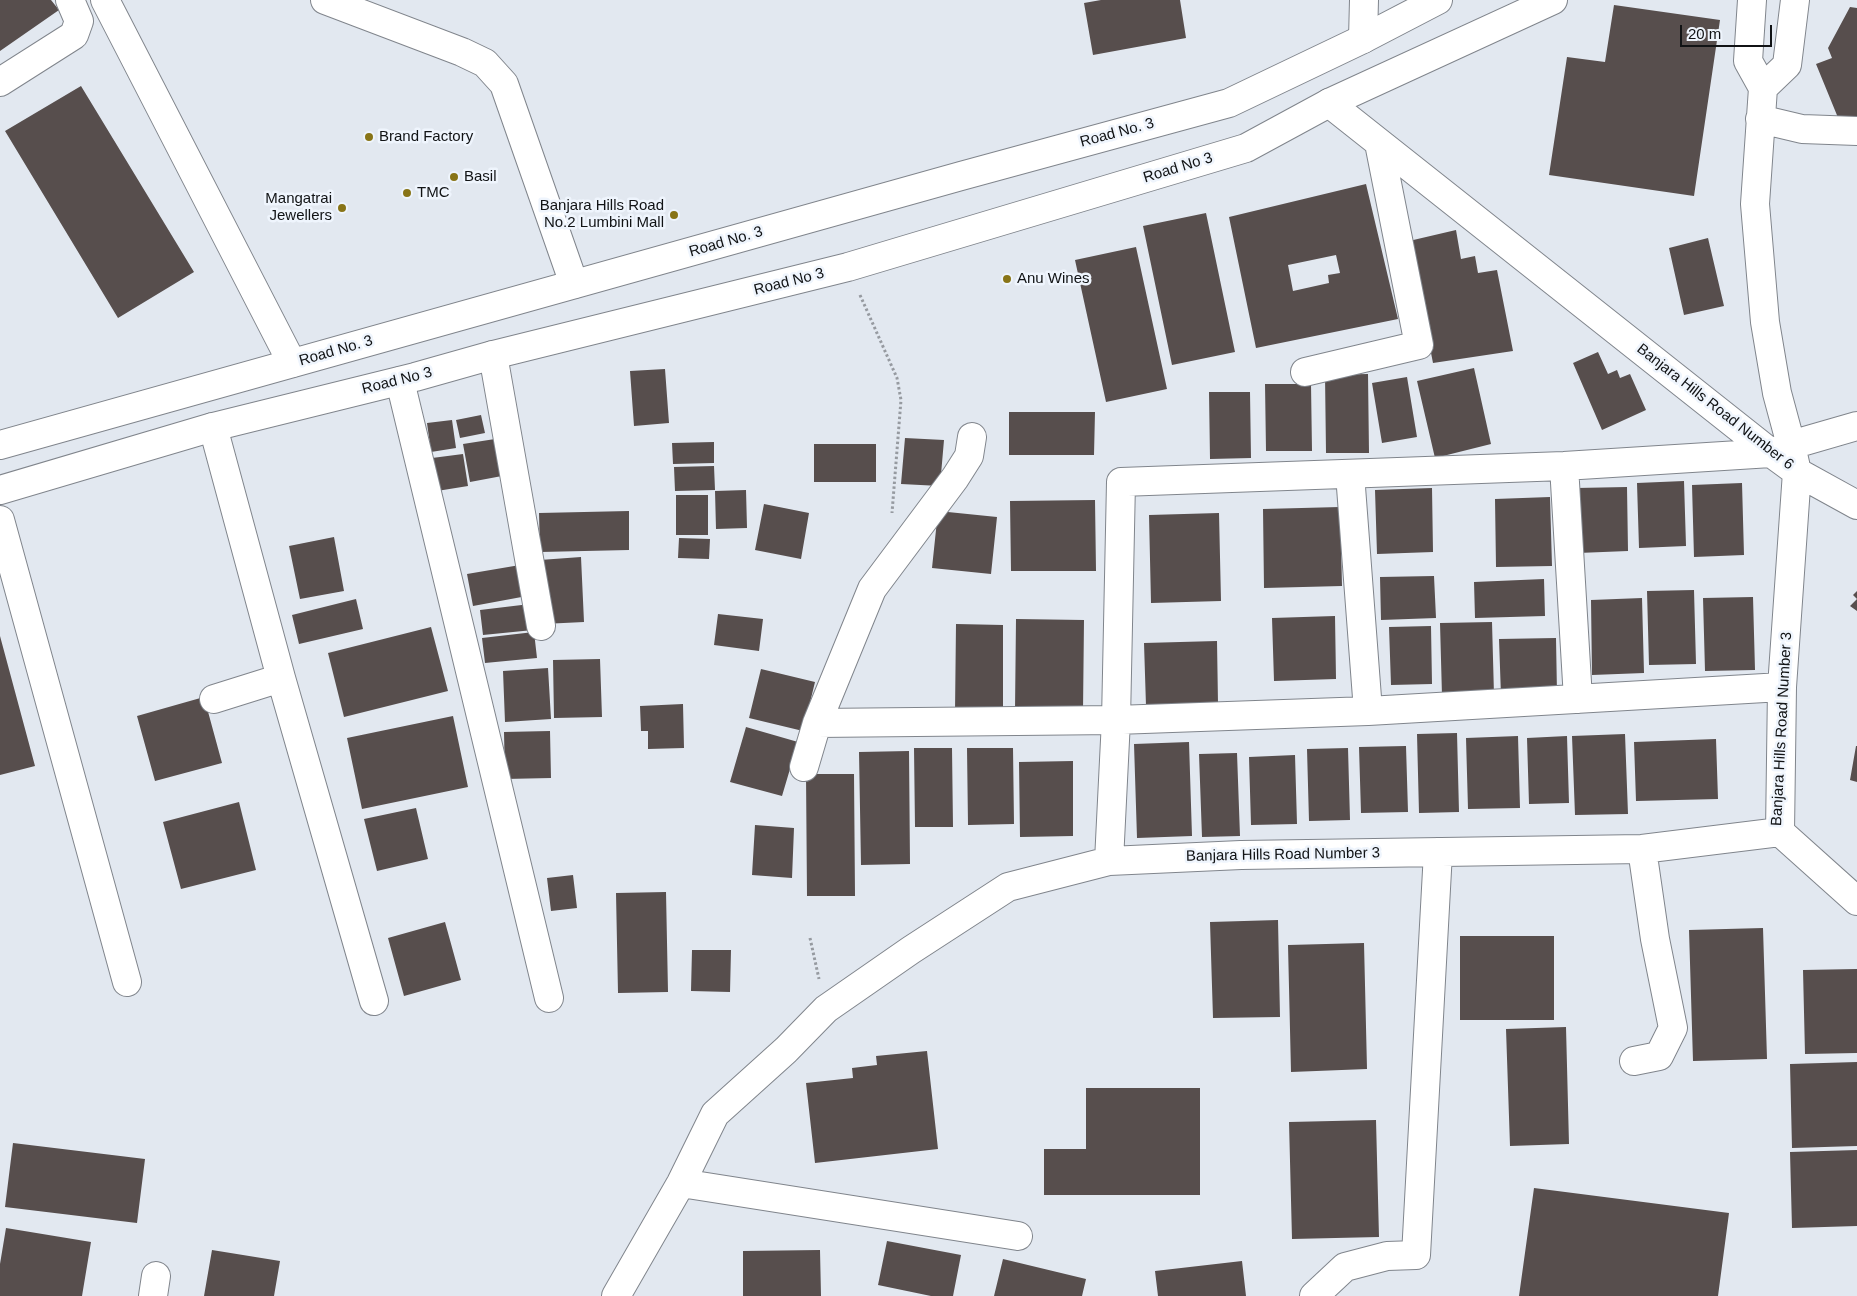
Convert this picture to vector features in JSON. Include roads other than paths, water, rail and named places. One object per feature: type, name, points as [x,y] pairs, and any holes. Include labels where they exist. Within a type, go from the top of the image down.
[{"type":"street","points":[[0,82],[74,35],[79,22],[70,0]]},
{"type":"street","points":[[105,0],[292,363]]},
{"type":"street","points":[[325,0],[462,52],[485,63],[504,84],[574,284]]},
{"type":"street","points":[[1363,39],[1364,0]]},
{"type":"street","name":"Road No. 3","points":[[0,444],[1229,103],[1363,39],[1438,0]]},
{"type":"street","name":"Road No 3","points":[[0,490],[213,426],[848,267],[1246,148],[1329,103],[1552,0]]},
{"type":"street","points":[[1752,0],[1748,61],[1763,88],[1787,65],[1795,0]]},
{"type":"street","name":"Banjara Hills Road Number 6","points":[[1763,88],[1756,204],[1765,322],[1777,393],[1781,449]]},
{"type":"street","name":"Banjara Hills Road Number 6","points":[[1329,103],[1781,449],[1797,472],[1857,505]]},
{"type":"street","points":[[1760,119],[1802,129],[1857,131]]},
{"type":"street","points":[[1305,372],[1419,345],[1379,143]]},
{"type":"street","points":[[493,356],[541,626]]},
{"type":"street","points":[[400,380],[549,998]]},
{"type":"street","points":[[213,426],[281,678],[374,1002]]},
{"type":"street","points":[[1109,861],[1116,720],[1121,482],[1564,466],[1781,449],[1857,426]]},
{"type":"street","points":[[804,767],[817,723],[872,589],[955,478],[969,456],[972,437]]},
{"type":"street","points":[[1564,466],[1578,699]]},
{"type":"street","name":"Banjara Hills Road Number 3","points":[[616,1296],[681,1183],[715,1114],[786,1050],[826,1009],[1008,887],[1109,861],[1241,855],[1642,848],[1780,832],[1782,687],[1797,472]]},
{"type":"street","points":[[1350,474],[1368,711]]},
{"type":"street","points":[[0,520],[127,982]]},
{"type":"street","points":[[214,699],[281,678]]},
{"type":"street","points":[[817,723],[1116,720],[1368,711],[1782,687]]},
{"type":"street","points":[[1780,832],[1857,901]]},
{"type":"street","points":[[1634,1061],[1659,1056],[1673,1028],[1655,939],[1642,848]]},
{"type":"street","points":[[1314,1296],[1344,1267],[1387,1256],[1416,1255],[1438,852]]},
{"type":"street","points":[[681,1183],[1018,1236]]},
{"type":"place","name":"Brand Factory","points":[[369,137]]},
{"type":"place","name":"Basil","points":[[454,177]]},
{"type":"place","name":"TMC","points":[[407,193]]},
{"type":"place","name":"Mangatrai Jewellers","points":[[342,208]]},
{"type":"place","name":"Banjara Hills Road No.2 Lumbini Mall","points":[[674,215]]},
{"type":"place","name":"Anu Wines","points":[[1007,279]]}]
